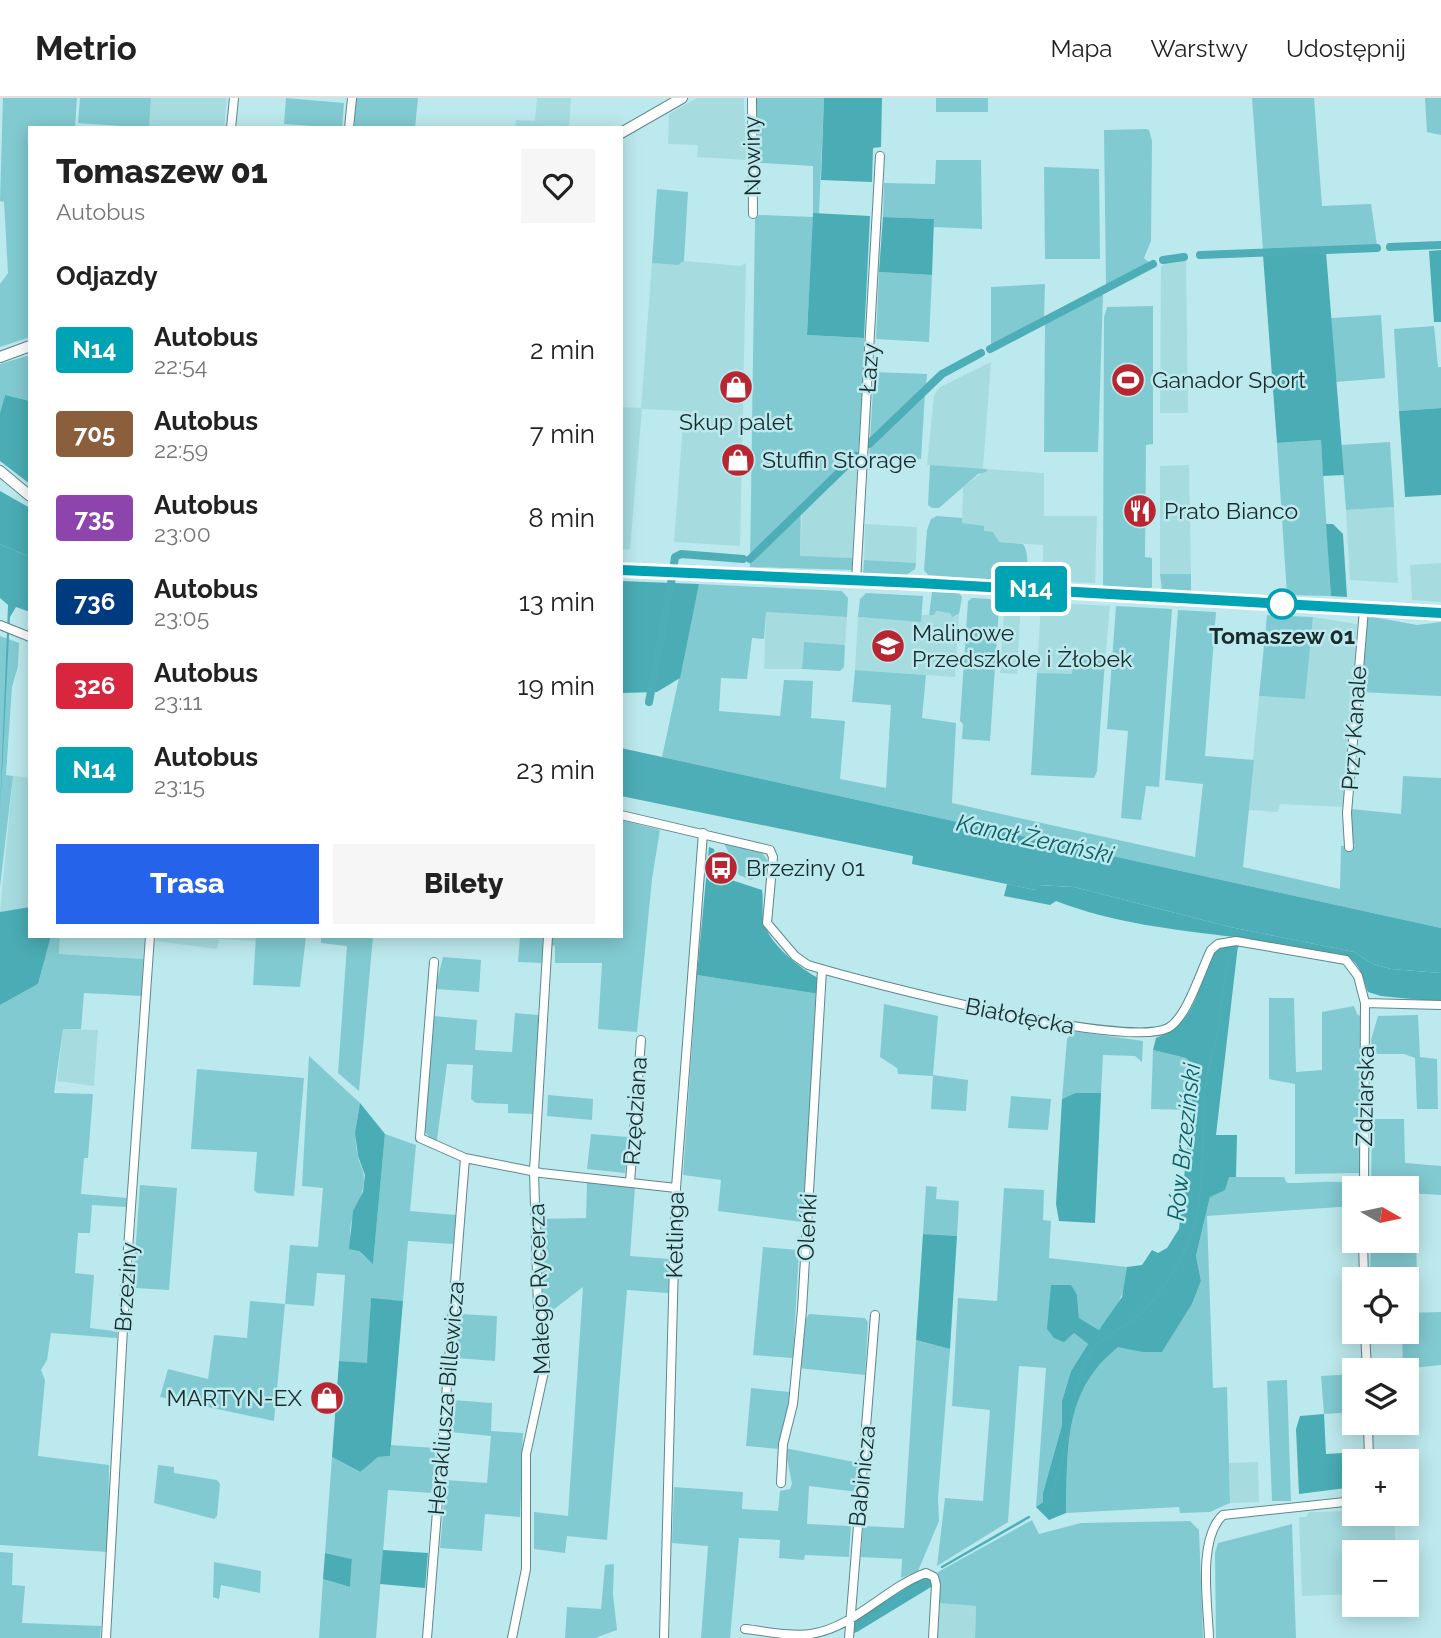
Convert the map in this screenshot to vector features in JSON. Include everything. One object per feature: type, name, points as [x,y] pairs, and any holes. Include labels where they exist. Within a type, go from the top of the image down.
[{"type":"main road","points":[[623,132],[682,98]]},
{"type":"main road","points":[[0,356],[28,346]]},
{"type":"main road","points":[[0,471],[28,494]]},
{"type":"main road","points":[[0,477],[12,482]]},
{"type":"main road","points":[[623,570],[680,570],[1441,613]]},
{"type":"street","points":[[231,126],[234,98]]},
{"type":"street","points":[[349,126],[352,98]]},
{"type":"street","name":"Nowiny","points":[[752,98],[753,214]]},
{"type":"street","name":"Łazy","points":[[856,581],[880,156]]},
{"type":"street","name":"Przy Kanale","points":[[1349,847],[1347,813],[1364,609]]},
{"type":"street","points":[[0,625],[28,636]]},
{"type":"street","name":"Białołęcka","points":[[623,815],[770,850],[773,857],[767,923],[795,956],[822,970],[923,997],[1084,1028],[1149,1032],[1163,1030],[1175,1024],[1182,1015],[1211,950],[1218,944],[1241,942],[1346,960],[1358,976],[1365,1003]]},
{"type":"street","name":"Ketlinga","points":[[664,1638],[676,1188],[703,833]]},
{"type":"street","name":"Brzeziny","points":[[106,1638],[124,1316],[150,938]]},
{"type":"street","name":"Małego Rycerza","points":[[512,1638],[526,1569],[526,1454],[545,1367],[545,1332],[538,1308],[534,1171],[548,938]]},
{"type":"street","points":[[435,962],[420,1138],[464,1158],[534,1171],[676,1188]]},
{"type":"street","name":"Oleńki","points":[[781,1483],[803,1310],[822,970]]},
{"type":"street","points":[[1365,1003],[1441,1006]]},
{"type":"street","name":"Zdziarska","points":[[1364,1176],[1365,1003]]},
{"type":"street","name":"Rzędziana","points":[[630,1182],[641,1040]]},
{"type":"street","name":"Herakliusza Billewicza","points":[[427,1638],[464,1158]]},
{"type":"street","name":"Babinicza","points":[[849,1638],[875,1315]]},
{"type":"street","points":[[1209,1638],[1207,1548],[1214,1523],[1223,1515],[1342,1502]]},
{"type":"street","points":[[745,1629],[811,1634],[850,1620],[897,1587],[926,1573],[934,1577],[936,1585],[933,1638]]},
{"type":"shaded area","points":[[3,98],[77,98],[75,126],[28,126],[28,338],[0,347],[0,284],[8,273],[4,202],[0,201]]},
{"type":"shaded area","points":[[80,98],[151,98],[149,126],[78,123]]},
{"type":"shaded area","points":[[151,98],[227,98],[224,126],[149,126]]},
{"type":"shaded area","points":[[286,98],[344,103],[342,126],[284,124]]},
{"type":"shaded area","points":[[356,98],[418,98],[415,126],[354,126]]},
{"type":"shaded area","points":[[537,98],[571,98],[569,126],[515,126],[516,120],[535,121]]},
{"type":"shaded area","points":[[697,98],[744,98],[746,160],[697,157],[698,145],[668,144],[669,114]]},
{"type":"shaded area","points":[[756,98],[824,98],[819,214],[813,213],[813,166],[760,163]]},
{"type":"shaded area","points":[[824,98],[882,98],[881,147],[873,148],[872,182],[821,180]]},
{"type":"shaded area","points":[[936,98],[988,98],[988,112],[936,112]]},
{"type":"shaded area","points":[[1252,98],[1314,98],[1322,206],[1371,204],[1377,245],[1263,250]]},
{"type":"shaded area","points":[[1425,98],[1441,98],[1441,135],[1427,132]]},
{"type":"shaded area","points":[[1104,130],[1149,130],[1152,141],[1151,241],[1144,258],[1150,263],[1106,286]]},
{"type":"shaded area","points":[[936,160],[981,160],[982,229],[934,227],[934,219],[883,217],[884,183],[935,184]]},
{"type":"shaded area","points":[[1044,167],[1099,169],[1100,259],[1045,259]]},
{"type":"shaded area","points":[[657,189],[688,192],[684,261],[678,265],[652,263]]},
{"type":"shaded area","points":[[813,213],[870,216],[864,338],[807,335]]},
{"type":"shaded area","points":[[759,215],[813,217],[807,335],[864,338],[865,364],[858,453],[801,507],[800,556],[852,558],[852,570],[750,567],[755,219]]},
{"type":"shaded area","points":[[883,217],[934,219],[932,275],[879,272]]},
{"type":"shaded area","points":[[1441,250],[1441,322],[1434,322],[1429,251]]},
{"type":"shaded area","points":[[1326,252],[1344,475],[1323,476],[1321,440],[1277,443],[1263,255]]},
{"type":"shaded area","points":[[684,261],[741,266],[746,263],[740,546],[674,542],[684,411],[642,409],[630,549],[623,550],[623,407],[641,408],[652,263],[678,265]]},
{"type":"shaded area","points":[[1186,261],[1188,413],[1160,413],[1161,267],[1166,262]]},
{"type":"shaded area","points":[[879,272],[932,275],[929,342],[876,339]]},
{"type":"shaded area","points":[[1045,284],[1044,319],[991,346],[991,287]]},
{"type":"shaded area","points":[[1103,294],[1098,452],[1044,452],[1045,323]]},
{"type":"shaded area","name":"Ganador Sport","points":[[1153,306],[1153,444],[1146,445],[1145,557],[1152,558],[1152,587],[1150,590],[1103,586],[1104,317],[1107,307]]},
{"type":"shaded area","points":[[1381,315],[1385,378],[1336,382],[1331,318]]},
{"type":"shaded area","points":[[1434,326],[1438,367],[1441,367],[1441,413],[1440,408],[1399,411],[1394,329]]},
{"type":"shaded area","points":[[28,356],[28,401],[5,395],[0,413],[0,364]]},
{"type":"shaded area","points":[[991,362],[983,469],[927,465],[934,395],[940,387]]},
{"type":"shaded area","points":[[874,372],[927,374],[926,386],[922,391],[870,440]]},
{"type":"shaded area","points":[[925,393],[921,459],[869,456],[870,445]]},
{"type":"shaded area","points":[[5,395],[28,401],[28,482],[0,461],[0,413]]},
{"type":"shaded area","points":[[1441,408],[1441,495],[1405,497],[1399,411]]},
{"type":"shaded area","points":[[1321,440],[1331,596],[1287,595],[1277,443]]},
{"type":"shaded area","points":[[1390,442],[1394,507],[1346,510],[1341,445]]},
{"type":"shaded area","points":[[858,458],[852,558],[800,557],[802,514]]},
{"type":"shaded area","points":[[930,465],[987,469],[939,508],[932,508],[928,505]]},
{"type":"shaded area","points":[[1189,465],[1191,574],[1160,574],[1160,466]]},
{"type":"shaded area","points":[[987,469],[1044,473],[1044,516],[1097,516],[1095,583],[1043,581],[1043,545],[999,542],[983,531],[962,523],[963,487]]},
{"type":"shaded area","points":[[0,491],[28,507],[28,556],[0,544]]},
{"type":"shaded area","points":[[1394,507],[1398,583],[1350,580],[1346,510]]},
{"type":"shaded area","points":[[937,516],[962,518],[962,523],[984,526],[984,531],[993,532],[999,542],[1023,544],[1033,583],[928,575],[924,570],[927,530],[931,519]]},
{"type":"shaded area","points":[[865,524],[917,527],[916,563],[864,560]]},
{"type":"shaded area","points":[[1326,524],[1333,524],[1343,534],[1347,597],[1331,596]]},
{"type":"shaded area","points":[[864,560],[916,563],[915,569],[905,576],[863,574]]},
{"type":"shaded area","points":[[1441,563],[1441,602],[1412,600],[1410,565]]},
{"type":"shaded area","points":[[1160,574],[1191,574],[1191,593],[1162,591]]},
{"type":"shaded area","points":[[623,581],[699,584],[680,678],[657,692],[623,693]]},
{"type":"shaded area","points":[[699,584],[842,591],[848,598],[847,617],[766,612],[764,639],[752,638],[747,679],[721,678],[719,711],[780,716],[784,680],[813,681],[811,718],[845,721],[840,779],[886,788],[891,705],[852,702],[855,670],[926,675],[922,718],[956,723],[952,803],[1195,857],[1203,784],[1165,780],[1178,610],[1216,612],[1205,756],[1254,760],[1243,867],[1340,889],[1341,846],[1355,846],[1351,838],[1351,809],[1401,814],[1403,776],[1441,778],[1441,928],[662,757]]},
{"type":"shaded area","points":[[932,592],[959,593],[962,597],[959,614],[952,617],[950,613],[936,611],[934,615],[929,615]]},
{"type":"shaded area","points":[[866,593],[923,596],[921,622],[858,617],[860,599]]},
{"type":"shaded area","points":[[972,598],[990,599],[999,608],[990,741],[962,739],[963,724],[960,721],[968,601]]},
{"type":"shaded area","points":[[1005,599],[1021,601],[1017,674],[1000,673]]},
{"type":"shaded area","points":[[1041,602],[1110,606],[1105,661],[1074,659],[1073,675],[1037,673]]},
{"type":"shaded area","points":[[1116,606],[1172,609],[1159,787],[1146,786],[1141,820],[1121,818],[1128,731],[1107,729]]},
{"type":"shaded area","points":[[936,611],[951,613],[955,617],[959,614],[955,677],[855,670],[858,617],[920,622],[921,615],[934,615]]},
{"type":"shaded area","points":[[766,612],[847,617],[845,645],[804,642],[802,669],[764,669]]},
{"type":"shaded area","points":[[1267,615],[1313,617],[1305,699],[1259,696]]},
{"type":"shaded area","points":[[1313,617],[1357,624],[1344,807],[1280,804],[1278,812],[1248,810],[1259,696],[1305,698]]},
{"type":"shaded area","points":[[1366,618],[1417,625],[1441,622],[1441,696],[1359,692]]},
{"type":"shaded area","points":[[0,636],[19,643],[18,666],[12,687],[6,775],[13,776],[0,887]]},
{"type":"shaded area","points":[[804,642],[845,645],[844,667],[840,671],[802,669]]},
{"type":"shaded area","points":[[1074,659],[1105,661],[1097,771],[1094,778],[1031,775],[1037,673],[1072,674]]},
{"type":"shaded area","points":[[13,776],[28,778],[28,907],[0,912]]},
{"type":"shaded area","points":[[623,821],[660,830],[652,879],[637,1032],[598,1029],[602,963],[555,963],[555,946],[551,945],[551,938],[623,938]]},
{"type":"shaded area","points":[[724,843],[761,851],[767,860],[764,873],[751,880],[739,875]]},
{"type":"shaded area","points":[[709,847],[714,849],[719,876],[762,890],[763,919],[767,931],[787,956],[820,979],[819,994],[697,975]]},
{"type":"shaded area","points":[[1007,884],[1035,890],[1037,885],[1074,887],[1230,927],[1354,952],[1373,964],[1391,969],[1441,973],[1441,1002],[1381,996],[1368,992],[1357,965],[1342,955],[1144,925],[1056,901],[1050,905],[1004,896]]},
{"type":"shaded area","points":[[28,907],[28,938],[50,938],[38,984],[0,1005],[0,912]]},
{"type":"shaded area","points":[[50,938],[60,938],[59,954],[143,959],[142,996],[84,993],[81,1029],[63,1029],[54,1093],[93,1094],[88,1158],[84,1158],[81,1194],[127,1198],[126,1207],[92,1205],[90,1233],[78,1233],[75,1273],[94,1275],[90,1328],[114,1331],[117,1328],[117,1338],[51,1333],[47,1360],[41,1370],[45,1380],[38,1456],[109,1465],[108,1552],[0,1545],[0,1005],[38,984]]},
{"type":"shaded area","points":[[60,938],[145,938],[143,959],[59,954]]},
{"type":"shaded area","points":[[157,938],[256,938],[256,941],[219,939],[217,949],[156,941]]},
{"type":"shaded area","points":[[256,938],[306,938],[300,987],[253,985]]},
{"type":"shaded area","points":[[321,938],[373,938],[359,1091],[338,1073],[347,946],[321,943]]},
{"type":"shaded area","points":[[520,938],[543,938],[542,963],[518,962]]},
{"type":"shaded area","points":[[1231,944],[1238,945],[1216,1135],[1237,1135],[1236,1177],[1229,1177],[1225,1190],[1210,1197],[1196,1256],[1201,1281],[1192,1304],[1162,1352],[1142,1352],[1118,1347],[1100,1364],[1087,1382],[1072,1422],[1066,1513],[1049,1520],[1036,1507],[1043,1502],[1043,1493],[1062,1425],[1062,1401],[1071,1371],[1088,1344],[1074,1333],[1064,1342],[1054,1338],[1047,1329],[1051,1285],[1071,1285],[1077,1295],[1079,1318],[1099,1330],[1122,1297],[1127,1267],[1142,1265],[1152,1250],[1158,1253],[1167,1248],[1179,1229],[1195,1067],[1186,1058],[1153,1050],[1156,1038],[1179,1024],[1187,1015],[1215,951]]},
{"type":"shaded area","points":[[443,957],[481,960],[479,992],[435,989]]},
{"type":"shaded area","points":[[697,975],[819,994],[802,1222],[718,1211],[721,1180],[683,1175]]},
{"type":"shaded area","points":[[1269,998],[1294,998],[1296,1072],[1322,1070],[1322,1012],[1354,1006],[1357,1014],[1362,1017],[1360,1173],[1295,1174],[1295,1084],[1269,1079]]},
{"type":"shaded area","points":[[884,1004],[938,1016],[933,1075],[968,1080],[966,1111],[931,1109],[933,1076],[898,1074],[897,1068],[880,1057]]},
{"type":"shaded area","points":[[515,1013],[539,1015],[534,1114],[508,1113],[508,1104],[476,1103],[471,1099],[473,1065],[447,1064],[437,1140],[431,1140],[424,1130],[433,1016],[477,1020],[475,1050],[512,1052]]},
{"type":"shaded area","points":[[1418,1015],[1420,1057],[1437,1059],[1438,1109],[1417,1109],[1415,1058],[1404,1054],[1372,1054],[1371,1040],[1378,1016]]},
{"type":"shaded area","points":[[63,1029],[98,1030],[94,1086],[57,1081]]},
{"type":"shaded area","points":[[1073,1031],[1143,1041],[1142,1062],[1135,1056],[1103,1055],[1101,1093],[1075,1093],[1062,1099],[1067,1039]]},
{"type":"shaded area","points":[[1153,1050],[1186,1058],[1195,1067],[1190,1110],[1151,1109]]},
{"type":"shaded area","points":[[309,1056],[360,1103],[356,1143],[364,1177],[350,1231],[352,1241],[359,1252],[373,1263],[385,1134],[416,1145],[410,1211],[456,1215],[453,1244],[408,1241],[403,1301],[371,1299],[368,1364],[339,1361],[345,1275],[317,1273],[314,1306],[285,1304],[290,1245],[318,1247],[323,1188],[302,1186]]},
{"type":"shaded area","points":[[197,1069],[304,1078],[294,1196],[257,1193],[254,1190],[257,1152],[191,1149]]},
{"type":"shaded area","points":[[1075,1093],[1101,1093],[1095,1223],[1059,1221],[1056,1204],[1062,1099]]},
{"type":"shaded area","points":[[548,1095],[593,1099],[592,1120],[547,1116]]},
{"type":"shaded area","points":[[1011,1096],[1051,1099],[1048,1130],[1008,1128]]},
{"type":"shaded area","points":[[360,1103],[385,1134],[373,1264],[359,1251],[349,1249],[353,1211],[363,1192],[365,1175],[358,1156],[355,1133]]},
{"type":"shaded area","points":[[1375,1119],[1404,1119],[1405,1163],[1441,1166],[1441,1195],[1419,1194],[1419,1176],[1371,1176],[1372,1122]]},
{"type":"shaded area","points":[[591,1134],[628,1137],[625,1173],[587,1169]]},
{"type":"shaded area","points":[[1229,1177],[1284,1177],[1287,1183],[1342,1182],[1342,1207],[1207,1216],[1213,1388],[1227,1387],[1230,1503],[1210,1512],[1180,1513],[1179,1507],[1066,1513],[1069,1443],[1078,1401],[1100,1363],[1118,1346],[1142,1352],[1162,1352],[1192,1304],[1201,1281],[1196,1256],[1210,1197]]},
{"type":"shaded area","points":[[587,1182],[635,1187],[630,1256],[670,1259],[668,1293],[627,1290],[607,1540],[567,1536],[565,1553],[534,1549],[534,1512],[568,1516],[583,1287],[549,1313],[543,1301],[539,1219],[586,1218]]},
{"type":"shaded area","points":[[140,1185],[177,1188],[169,1290],[136,1288],[133,1285]]},
{"type":"shaded area","points":[[926,1186],[937,1187],[936,1199],[959,1201],[957,1236],[923,1234]]},
{"type":"shaded area","points":[[1004,1188],[1044,1190],[1043,1220],[1051,1221],[1049,1258],[1127,1267],[1125,1285],[1119,1301],[1099,1330],[1079,1318],[1077,1295],[1074,1333],[1088,1344],[1071,1371],[1062,1401],[1062,1425],[1043,1493],[1043,1502],[1036,1507],[1046,1368],[1019,1366],[1008,1522],[937,1566],[945,1498],[983,1501],[990,1410],[952,1406],[958,1298],[997,1301]]},
{"type":"shaded area","points":[[923,1234],[957,1236],[950,1349],[916,1340]]},
{"type":"shaded area","points":[[763,1247],[799,1250],[793,1358],[753,1355]]},
{"type":"shaded area","points":[[1371,1253],[1416,1253],[1417,1267],[1370,1267]]},
{"type":"shaded area","points":[[371,1298],[403,1301],[390,1456],[378,1457],[360,1472],[332,1457],[339,1361],[367,1363]]},
{"type":"shaded area","points":[[250,1301],[285,1304],[274,1421],[160,1397],[168,1369],[208,1379],[214,1335],[247,1338]]},
{"type":"shaded area","points":[[1441,1312],[1441,1365],[1419,1367],[1419,1358],[1403,1358],[1402,1344],[1419,1344],[1419,1313]]},
{"type":"shaded area","points":[[459,1314],[497,1316],[495,1361],[456,1358]]},
{"type":"shaded area","points":[[809,1314],[865,1318],[868,1322],[865,1375],[798,1368],[804,1322]]},
{"type":"shaded area","points":[[916,1340],[950,1349],[938,1498],[939,1521],[918,1571],[901,1578],[902,1559],[861,1557],[863,1526],[904,1528]]},
{"type":"shaded area","points":[[1342,1375],[1342,1413],[1324,1414],[1321,1376]]},
{"type":"shaded area","points":[[1287,1380],[1291,1501],[1272,1501],[1267,1381]]},
{"type":"shaded area","points":[[751,1388],[790,1392],[780,1449],[746,1446]]},
{"type":"shaded area","points":[[453,1400],[492,1403],[491,1431],[523,1433],[520,1517],[485,1514],[482,1551],[440,1548],[446,1480],[487,1483],[491,1436],[450,1432]]},
{"type":"shaded area","points":[[1324,1414],[1326,1454],[1342,1453],[1342,1489],[1299,1494],[1296,1429],[1300,1416]]},
{"type":"shaded area","points":[[391,1445],[436,1448],[432,1493],[388,1490],[376,1638],[319,1638],[323,1579],[350,1587],[352,1559],[325,1553],[332,1457],[359,1472],[378,1457],[390,1456]]},
{"type":"shaded area","points":[[785,1448],[859,1463],[858,1492],[809,1486],[807,1524],[851,1526],[849,1557],[805,1555],[804,1560],[779,1558],[780,1540],[739,1538],[730,1638],[701,1638],[708,1546],[672,1543],[674,1487],[743,1492],[742,1509],[778,1511],[780,1491],[790,1489],[792,1484]]},
{"type":"shaded area","points":[[1258,1462],[1259,1502],[1230,1503],[1229,1463]]},
{"type":"shaded area","points":[[158,1465],[174,1467],[174,1473],[217,1480],[220,1484],[217,1516],[214,1519],[154,1503]]},
{"type":"shaded area","points":[[1342,1511],[1342,1526],[1395,1526],[1395,1540],[1342,1540],[1342,1594],[1302,1596],[1299,1517],[1306,1517],[1309,1512]]},
{"type":"shaded area","points":[[1032,1520],[1039,1534],[1081,1523],[1190,1521],[1199,1530],[1203,1638],[975,1638],[976,1606],[940,1603],[938,1572]]},
{"type":"shaded area","points":[[1292,1524],[1296,1638],[1216,1638],[1215,1553],[1218,1543]]},
{"type":"shaded area","points":[[383,1550],[428,1553],[425,1588],[380,1584]]},
{"type":"shaded area","points":[[0,1552],[13,1553],[12,1585],[25,1586],[22,1623],[101,1626],[100,1638],[0,1638]]},
{"type":"shaded area","points":[[325,1553],[352,1559],[350,1587],[323,1579]]},
{"type":"shaded area","points":[[214,1562],[261,1571],[260,1593],[221,1585],[219,1599],[213,1597]]},
{"type":"shaded area","points":[[614,1564],[613,1594],[617,1630],[595,1638],[565,1638],[567,1607],[601,1609],[605,1565]]},
{"type":"shaded area","points":[[924,1577],[931,1579],[931,1587],[857,1632],[851,1631],[851,1622]]},
{"type":"shaded area","points":[[940,1603],[976,1606],[975,1638],[937,1638]]},
{"type":"water","points":[[0,544],[28,556],[28,611],[16,607],[10,617],[0,811],[8,605],[0,598]]},
{"type":"water","name":"Kanał Żerański","points":[[623,748],[1441,928],[1441,973],[1391,969],[1373,964],[1354,952],[1230,927],[1074,887],[1038,885],[1035,890],[912,864],[913,856],[623,796]]},
{"type":"waterway","points":[[1390,247],[1441,245]]},
{"type":"waterway","points":[[1200,255],[1377,248]]},
{"type":"waterway","points":[[1163,260],[1184,257]]},
{"type":"waterway","points":[[990,349],[1153,264]]},
{"type":"waterway","points":[[869,444],[942,374],[981,353]]},
{"type":"waterway","points":[[750,559],[856,456]]},
{"type":"waterway","points":[[674,564],[675,557],[681,554],[743,559]]},
{"type":"waterway","points":[[649,702],[672,578]]},
{"type":"waterway","name":"Rów Brzeziński","points":[[1041,1510],[1058,1476],[1075,1393],[1090,1354],[1100,1342],[1133,1320],[1149,1305],[1184,1253],[1195,1224],[1200,1195],[1206,1080],[1218,1033],[1226,973],[1239,944]]},
{"type":"waterway","name":"Rów Brzeziński","points":[[942,1567],[1029,1517]]},
{"type":"waterway","name":"Rów Brzeziński","points":[[854,1632],[927,1578]]},
{"type":"bus line","name":"N14","points":[[623,570],[680,570],[1441,613]]},
{"type":"place","name":"Ganador Sport","points":[[1128,380]]},
{"type":"place","name":"Skup palet","points":[[736,387]]},
{"type":"place","name":"Stuffin Storage","points":[[738,460]]},
{"type":"place","name":"Prato Bianco","points":[[1140,511]]},
{"type":"place","name":"Tomaszew 01","points":[[1282,604]]},
{"type":"place","name":"Malinowe Przedszkole i Żłobek","points":[[888,646]]},
{"type":"place","name":"Brzeziny 01","points":[[721,868]]},
{"type":"place","name":"MARTYN-EX","points":[[327,1398]]}]
